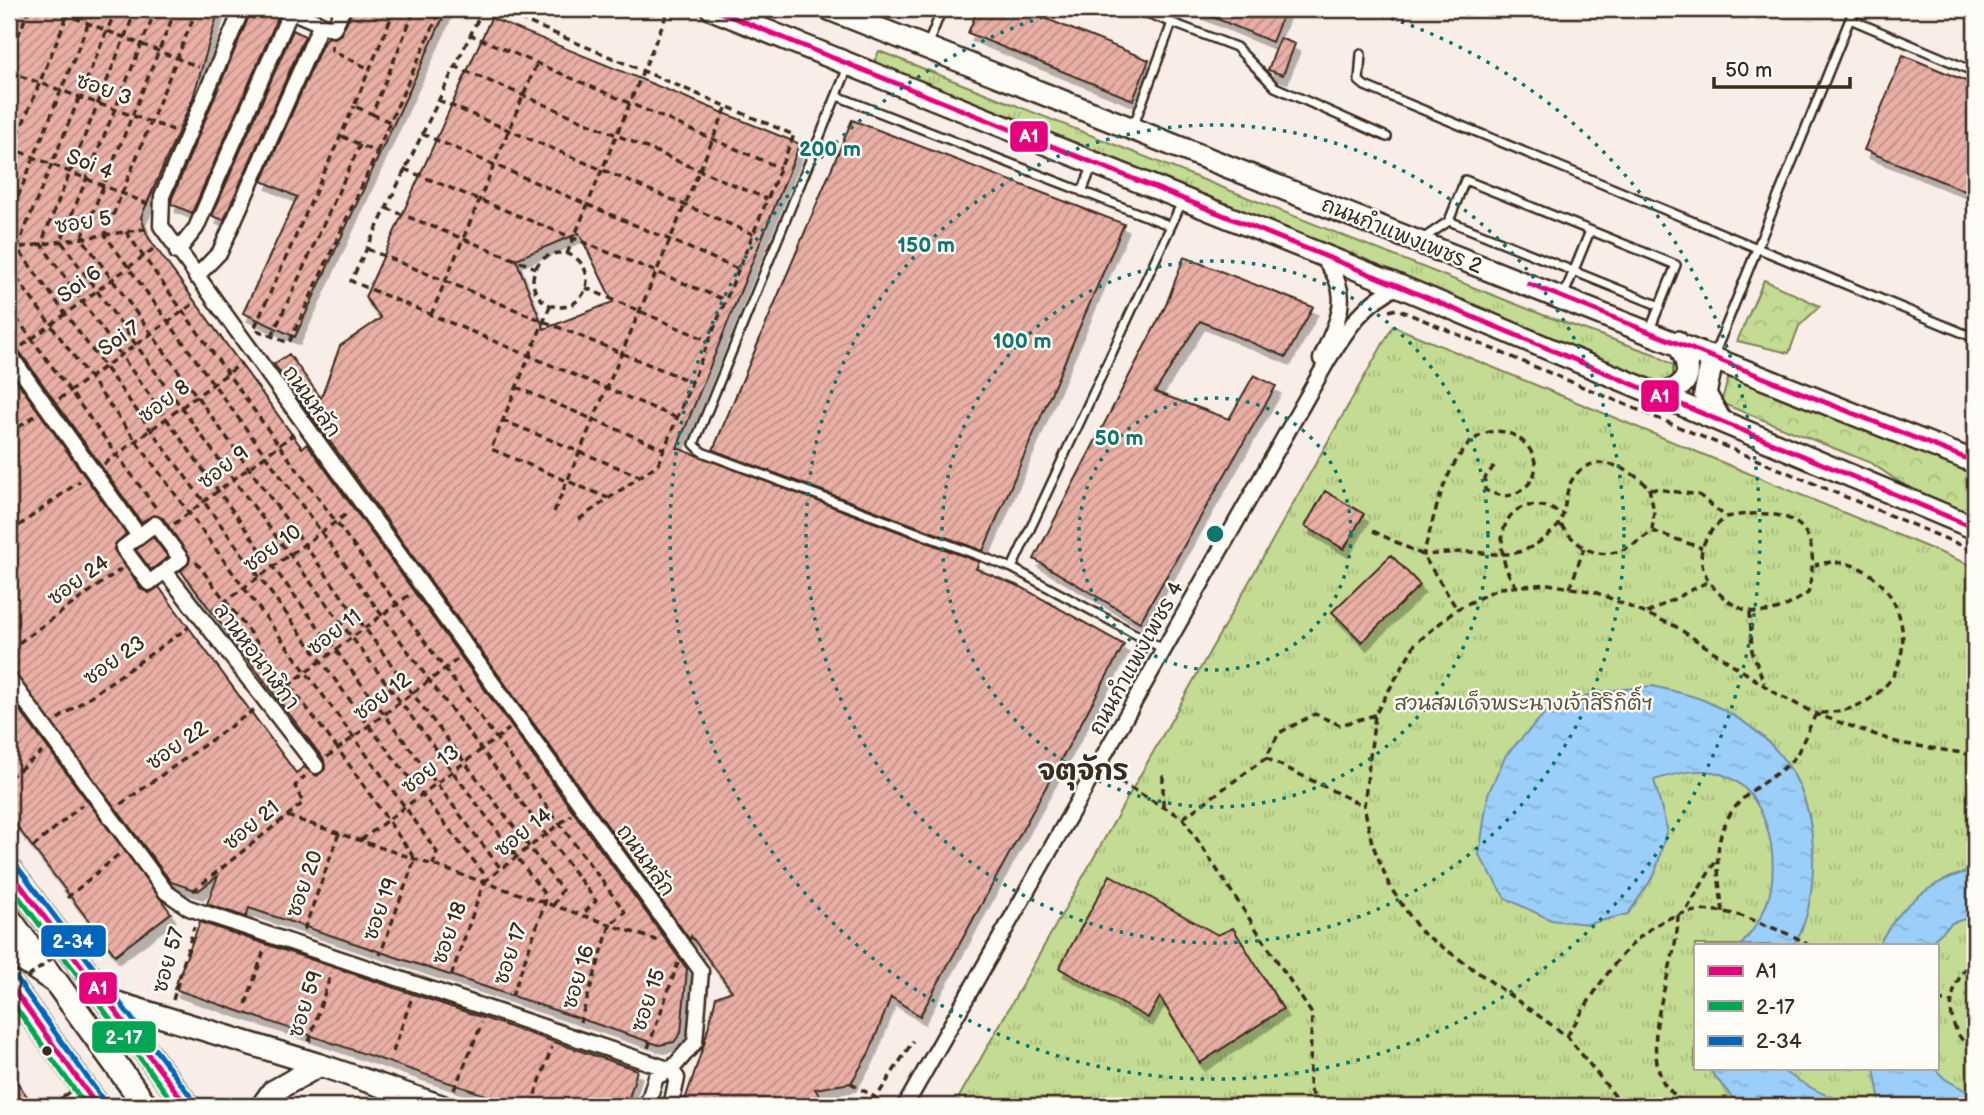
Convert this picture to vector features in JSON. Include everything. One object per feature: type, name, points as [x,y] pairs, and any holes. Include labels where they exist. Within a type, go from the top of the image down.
[{"type":"main road","points":[[712,9],[1399,286],[1975,528]]},
{"type":"main road","name":"ถนนกำแพงเพชร 2","points":[[829,9],[1133,127],[1417,242],[1678,342],[1975,462]]},
{"type":"main road","points":[[1660,396],[1679,390],[1686,380],[1688,366],[1678,342]]},
{"type":"main road","points":[[1713,356],[1705,394],[1710,407],[1720,420]]},
{"type":"main road","points":[[9,870],[187,1106]]},
{"type":"main road","points":[[9,917],[146,1106]]},
{"type":"main road","points":[[9,950],[56,982]]},
{"type":"main road","points":[[9,983],[91,1097]]},
{"type":"main road","points":[[107,1000],[312,1062],[448,1098]]},
{"type":"main road","points":[[262,1106],[272,1093],[312,1062]]},
{"type":"street","points":[[165,233],[160,209],[242,9]]},
{"type":"street","points":[[196,277],[220,252],[327,27],[343,9]]},
{"type":"street","points":[[177,252],[196,228],[288,10],[327,27]]},
{"type":"street","name":"ถนนหลัก","points":[[165,233],[701,971],[695,1042],[671,1070],[656,1077],[647,1106]]},
{"type":"street","name":"ถนนกำแพงเพชร 4","points":[[1299,412],[1343,297],[1341,283],[1320,254]]},
{"type":"street","name":"ถนนกำแพงเพชร 4","points":[[905,1106],[1355,317],[1379,295],[1399,286]]},
{"type":"street","points":[[9,354],[139,536]]},
{"type":"street","points":[[155,524],[181,559],[149,583],[123,548],[139,536],[155,524]]},
{"type":"street","name":"ลานหอนาฬิกา","points":[[165,571],[316,766]]},
{"type":"street","points":[[9,679],[166,892],[180,902],[298,945],[671,1070],[677,1078],[671,1106]]},
{"type":"lane","points":[[926,48],[942,9]]},
{"type":"lane","points":[[1136,9],[1236,47],[1276,87],[1387,137]]},
{"type":"lane","points":[[1713,356],[1854,9]]},
{"type":"lane","points":[[1850,19],[1975,72]]},
{"type":"lane","points":[[1133,127],[1172,23]]},
{"type":"lane","points":[[1361,54],[1357,74],[1364,86],[1755,250],[1975,338]]},
{"type":"lane","points":[[849,65],[694,444],[702,452],[1012,568],[1165,650]]},
{"type":"lane","points":[[837,96],[1171,226]]},
{"type":"lane","points":[[1082,192],[1094,163]]},
{"type":"lane","points":[[1417,242],[1449,221],[1465,180],[1676,265],[1650,331]]},
{"type":"lane","points":[[1012,568],[1184,199]]},
{"type":"lane","points":[[1449,221],[1660,306]]},
{"type":"lane","points":[[1563,298],[1590,231]]},
{"type":"lane","points":[[58,1106],[91,1097]]},
{"type":"path","points":[[9,59],[29,9]]},
{"type":"path","points":[[51,9],[215,73]]},
{"type":"path","points":[[9,157],[10,148],[70,9]]},
{"type":"path","points":[[9,219],[93,9]]},
{"type":"path","points":[[116,9],[17,248],[369,726],[484,874],[484,883]]},
{"type":"path","points":[[135,9],[41,244],[273,567],[501,869]]},
{"type":"path","points":[[156,9],[61,241],[233,480],[518,857],[543,892],[545,903]]},
{"type":"path","points":[[176,9],[82,238],[303,545],[464,763],[562,890],[554,906]]},
{"type":"path","points":[[197,9],[105,235],[544,836],[596,901],[582,915]]},
{"type":"path","points":[[395,9],[342,136],[254,328],[289,343],[441,9]]},
{"type":"path","points":[[372,114],[415,9]]},
{"type":"path","points":[[483,9],[351,281],[677,418]]},
{"type":"path","points":[[497,9],[794,135],[658,464],[575,522]]},
{"type":"path","points":[[566,254],[669,9]]},
{"type":"path","points":[[327,27],[332,51],[370,69]]},
{"type":"path","points":[[469,34],[780,168]]},
{"type":"path","points":[[431,314],[537,63]]},
{"type":"path","points":[[454,66],[767,199]]},
{"type":"path","name":"ซอย 3","points":[[9,72],[188,136]]},
{"type":"path","points":[[438,100],[753,234]]},
{"type":"path","points":[[355,106],[390,122]]},
{"type":"path","points":[[554,512],[727,106]]},
{"type":"path","points":[[422,134],[738,269]]},
{"type":"path","points":[[342,136],[377,153]]},
{"type":"path","points":[[272,336],[360,145]]},
{"type":"path","name":"Soi 4","points":[[10,148],[160,209]]},
{"type":"path","points":[[404,169],[725,300]]},
{"type":"path","points":[[386,208],[536,268]]},
{"type":"path","points":[[126,232],[142,258],[396,605],[560,824]]},
{"type":"path","name":"ซอย 5","points":[[9,249],[126,232],[165,233]]},
{"type":"path","name":"Soi 6","points":[[9,354],[142,258],[165,233]]},
{"type":"path","points":[[366,249],[692,382]]},
{"type":"path","points":[[566,254],[581,264],[585,271],[586,288],[582,296],[568,307],[550,306],[536,295],[533,277],[536,268],[549,256],[566,254]]},
{"type":"path","points":[[9,268],[437,852],[433,865]]},
{"type":"path","points":[[586,288],[709,341]]},
{"type":"path","name":"Soi 7","points":[[9,434],[208,294]]},
{"type":"path","points":[[550,306],[491,449],[609,499]]},
{"type":"path","points":[[9,308],[162,517]]},
{"type":"path","points":[[1379,315],[1397,309],[1975,551]]},
{"type":"path","name":"ซอย 8","points":[[9,533],[253,356]]},
{"type":"path","points":[[516,387],[664,449]]},
{"type":"path","points":[[502,420],[640,476]]},
{"type":"path","name":"ซอย 9","points":[[161,533],[304,426]]},
{"type":"path","points":[[1457,609],[1423,555],[1443,488],[1468,446],[1482,434],[1503,430],[1521,438],[1533,453],[1536,469],[1528,486],[1512,496],[1499,496],[1485,490],[1485,478],[1494,466]]},
{"type":"path","points":[[1373,531],[1423,555],[1468,552],[1501,557],[1534,546],[1560,524],[1573,478],[1591,466],[1615,464],[1635,473],[1649,488],[1654,511],[1652,531],[1630,549],[1602,555],[1584,548],[1560,524]]},
{"type":"path","points":[[1649,488],[1699,495],[1726,517]]},
{"type":"path","name":"ซอย 10","points":[[202,618],[361,504]]},
{"type":"path","points":[[1517,587],[1506,575],[1501,557],[1501,540],[1507,520],[1523,508],[1540,505],[1562,513]]},
{"type":"path","points":[[1761,511],[1787,517],[1804,529],[1813,549],[1815,565],[1808,593],[1787,607],[1764,612],[1750,612],[1724,598],[1709,581],[1702,548],[1710,530],[1726,517],[1761,511]]},
{"type":"path","points":[[1652,531],[1702,548]]},
{"type":"path","points":[[1570,588],[1584,548]]},
{"type":"path","points":[[194,558],[338,749],[415,859]]},
{"type":"path","name":"ซอย 24","points":[[9,650],[132,561]]},
{"type":"path","points":[[1815,565],[1829,561],[1857,568],[1883,585],[1899,611],[1906,639],[1898,666],[1878,693],[1853,708],[1816,714]]},
{"type":"path","points":[[1647,613],[1709,581]]},
{"type":"path","points":[[1623,1106],[1567,1036],[1420,931],[1390,887],[1372,844],[1364,806],[1375,715],[1415,644],[1457,609],[1499,588],[1548,584],[1570,588],[1595,593],[1675,626],[1765,685],[1816,714],[1899,743],[1975,755]]},
{"type":"path","name":"ซอย 11","points":[[265,702],[421,586]]},
{"type":"path","points":[[1750,612],[1752,651],[1765,685]]},
{"type":"path","name":"ซอย 23","points":[[44,728],[202,618]]},
{"type":"path","name":"ซอย 12","points":[[316,766],[468,651]]},
{"type":"path","name":"ซอย 22","points":[[108,813],[265,702]]},
{"type":"path","points":[[1183,818],[1266,758],[1279,733],[1315,714],[1340,725],[1375,715]]},
{"type":"path","points":[[1723,912],[1718,857],[1720,829],[1742,799],[1796,756],[1816,714]]},
{"type":"path","name":"ซอย 13","points":[[360,841],[519,721]]},
{"type":"path","points":[[9,778],[55,742]]},
{"type":"path","points":[[1266,758],[1364,806]]},
{"type":"path","name":"ซอย 21","points":[[180,902],[303,803],[295,786],[316,766]]},
{"type":"path","points":[[1098,769],[1183,818],[1312,1014],[1309,1089],[1321,1106]]},
{"type":"path","points":[[1163,775],[1163,807]]},
{"type":"path","points":[[33,847],[95,795]]},
{"type":"path","name":"ซอย 14","points":[[484,883],[582,807]]},
{"type":"path","points":[[287,817],[666,943],[675,936]]},
{"type":"path","name":"ซอย 16","points":[[560,824],[625,912],[610,925],[575,1038]]},
{"type":"path","name":"ซอย 20","points":[[298,945],[339,834]]},
{"type":"path","points":[[66,898],[131,845]]},
{"type":"path","points":[[1567,1036],[1626,948],[1687,910],[1718,857]]},
{"type":"path","name":"ซอย 19","points":[[375,970],[415,859]]},
{"type":"path","name":"ซอย 18","points":[[444,994],[484,883]]},
{"type":"path","name":"ซอย 17","points":[[506,1015],[545,903]]},
{"type":"path","points":[[1687,910],[1723,912],[1747,917],[1807,944]]},
{"type":"path","name":"ซอย 57","points":[[167,1018],[199,911]]},
{"type":"path","points":[[1678,915],[1678,937],[1656,1038],[1661,1079],[1686,1106]]},
{"type":"path","points":[[9,992],[82,935]]},
{"type":"path","points":[[246,1004],[269,935]]},
{"type":"path","name":"ซอย 15","points":[[643,1060],[679,962],[689,954]]},
{"type":"path","name":"ซอย 59","points":[[312,1062],[336,957]]},
{"type":"path","points":[[1975,958],[1965,967],[1954,984],[1950,1002],[1959,1035],[1975,1051]]},
{"type":"path","points":[[393,1052],[416,984]]},
{"type":"path","points":[[1938,1000],[1950,1002]]},
{"type":"path","points":[[448,1098],[487,1008]]},
{"type":"path","points":[[531,1106],[558,1032]]},
{"type":"path","points":[[851,1083],[876,1098],[913,1041]]},
{"type":"green space","points":[[879,51],[1543,315],[1654,354],[1673,365],[1673,375],[1665,384],[1657,384],[874,62]]},
{"type":"green space","points":[[1764,280],[1820,306],[1799,326],[1789,353],[1737,341]]},
{"type":"green space","name":"สวนสมเด็จพระนางเจ้าสิริกิติ์ฯ","points":[[1393,326],[1975,567],[1975,1106],[954,1106]]},
{"type":"green space","points":[[1729,376],[1975,472],[1975,516],[1907,487],[1871,463],[1721,403]]},
{"type":"water","points":[[1653,686],[1696,697],[1757,732],[1790,768],[1801,789],[1808,813],[1813,868],[1806,918],[1794,944],[1742,944],[1767,904],[1771,888],[1773,871],[1769,835],[1755,801],[1744,788],[1730,778],[1713,772],[1676,774],[1654,780],[1667,829],[1655,874],[1628,914],[1588,924],[1551,920],[1505,898],[1479,855],[1488,794],[1506,755],[1545,713],[1597,692]]},
{"type":"water","points":[[1975,870],[1975,916],[1952,923],[1929,944],[1880,944],[1896,918],[1918,896],[1960,874]]},
{"type":"water","points":[[1710,1070],[1781,1070],[1826,1095],[1848,1101],[1880,1103],[1874,1070],[1936,1070],[1945,1079],[1975,1096],[1975,1106],[1739,1106]]},
{"type":"building","points":[[9,9],[219,9],[193,98],[141,217],[148,237],[302,448],[307,444],[687,969],[681,1033],[674,1042],[659,1045],[249,908],[246,917],[207,904],[218,876],[198,891],[171,882],[9,666],[9,370],[126,534],[115,544],[114,550],[141,589],[149,593],[159,587],[296,773],[304,767],[317,776],[325,769],[324,760],[181,571],[189,563],[190,557],[163,518],[153,515],[141,522],[17,348],[9,344],[9,91],[14,78],[9,76]]},
{"type":"building","points":[[252,9],[277,9],[279,15],[192,213],[171,204],[172,198]]},
{"type":"building","points":[[353,9],[447,9],[295,337],[243,313],[297,197],[262,181],[323,43],[328,37],[335,38],[341,34]]},
{"type":"building","points":[[978,9],[1022,9],[1149,60],[1133,100],[968,33]]},
{"type":"building","points":[[1194,9],[1276,9],[1284,12],[1272,42]]},
{"type":"building","points":[[491,18],[800,144],[677,448],[979,562],[976,569],[1021,587],[1124,645],[920,1016],[891,997],[869,1053],[851,1083],[815,1089],[827,1106],[683,1106],[704,1044],[716,997],[732,991],[691,936],[690,940],[274,364],[289,354],[321,398],[340,346],[381,318],[365,297]],"holes":[[[579,233],[613,302],[544,329],[516,259]]]},
{"type":"building","points":[[293,30],[305,36],[224,220],[212,216]]},
{"type":"building","points":[[1280,38],[1295,44],[1283,75],[1268,70]]},
{"type":"building","points":[[1903,55],[1975,85],[1975,195],[1864,150]]},
{"type":"building","points":[[852,120],[1124,224],[983,551],[713,450]]},
{"type":"building","points":[[1184,257],[1313,307],[1286,357],[1200,321],[1155,392],[1229,419],[1254,375],[1276,386],[1140,622],[1034,559],[1166,305]]},
{"type":"building","points":[[1325,491],[1364,514],[1344,549],[1305,526]]},
{"type":"building","points":[[153,537],[168,557],[151,570],[136,550]]},
{"type":"building","points":[[1391,555],[1420,585],[1362,642],[1332,612]]},
{"type":"building","points":[[12,700],[171,913],[115,955],[9,816],[9,703]]},
{"type":"building","points":[[1110,875],[1218,935],[1233,928],[1283,1009],[1200,1063],[1160,997],[1148,1018],[1059,968]]},
{"type":"building","points":[[200,922],[637,1070],[627,1106],[518,1106],[174,989]]},
{"type":"building","points":[[9,1071],[34,1106],[9,1106]]},
{"type":"transit line","name":"A1","points":[[712,9],[1399,286],[1975,528]]},
{"type":"transit line","name":"A1","points":[[1529,284],[1975,462]]},
{"type":"transit line","name":"2-34","points":[[16,865],[194,1101]]},
{"type":"transit line","name":"A1","points":[[9,870],[187,1106]]},
{"type":"transit line","name":"2-17","points":[[9,884],[176,1106]]},
{"type":"transit line","name":"2-34","points":[[16,978],[104,1101]]},
{"type":"transit line","name":"A1","points":[[9,983],[97,1106]]},
{"type":"transit line","name":"2-17","points":[[9,998],[86,1106]]},
{"type":"district","name":"จตุจักร","points":[[1083,770]]}]
